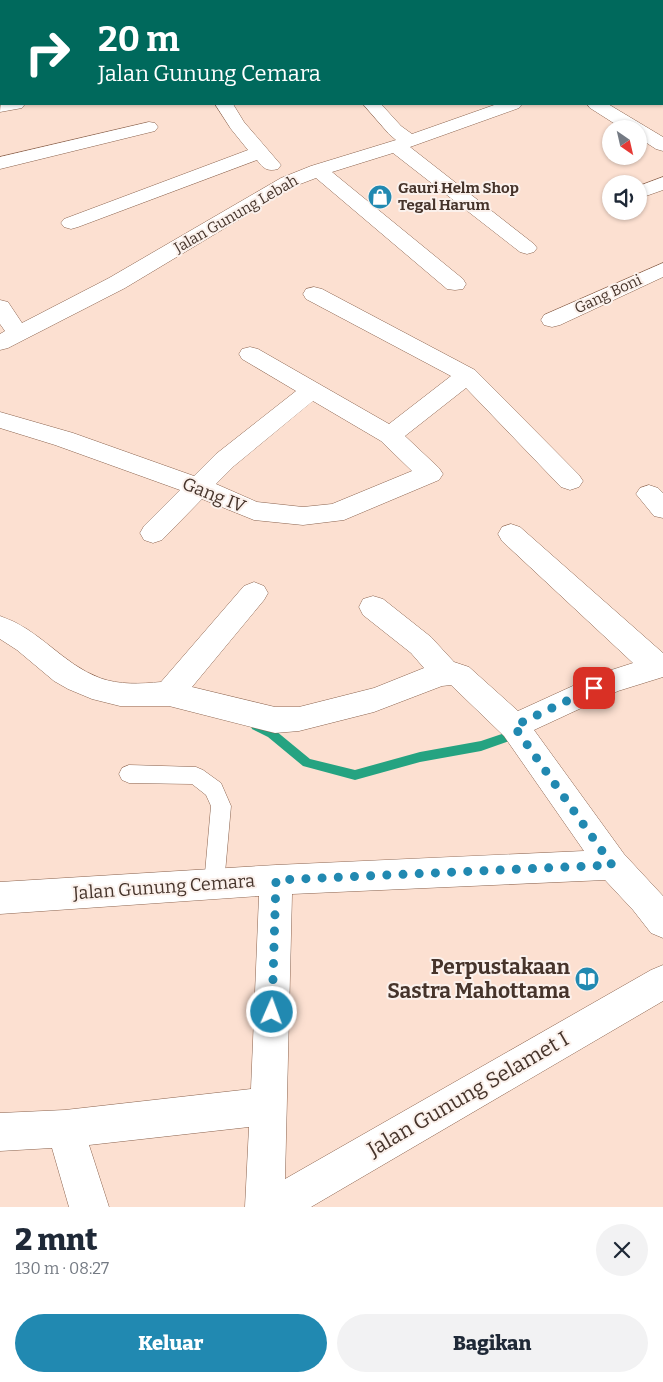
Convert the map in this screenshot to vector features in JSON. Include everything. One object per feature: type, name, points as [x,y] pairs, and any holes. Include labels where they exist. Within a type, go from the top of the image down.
[{"type":"street","points":[[225,105],[237,125],[288,182]]},
{"type":"street","points":[[373,105],[395,130],[403,143],[527,248]]},
{"type":"street","name":"Jalan Gunung Lebah","points":[[9,339],[117,283],[288,182],[318,170],[403,143],[510,105]]},
{"type":"street","points":[[598,105],[622,120]]},
{"type":"street","points":[[0,164],[149,127]]},
{"type":"street","points":[[648,136],[663,145]]},
{"type":"street","points":[[71,223],[260,152]]},
{"type":"street","points":[[318,170],[455,284]]},
{"type":"street","name":"Gang Boni","points":[[552,320],[663,269]]},
{"type":"street","points":[[314,294],[467,375],[570,481]]},
{"type":"street","points":[[0,307],[9,339]]},
{"type":"street","points":[[250,354],[390,435],[467,375]]},
{"type":"street","points":[[153,533],[225,460],[312,390]]},
{"type":"street","name":"Gang IV","points":[[0,420],[64,439],[198,487],[254,511],[303,516],[335,513],[430,474],[390,435]]},
{"type":"street","points":[[511,534],[660,666]]},
{"type":"street","points":[[169,694],[254,593]]},
{"type":"street","points":[[373,607],[421,645],[447,674]]},
{"type":"street","points":[[0,627],[32,644],[67,674],[90,688],[111,694],[139,696],[169,694],[275,720],[299,719],[374,700],[438,675],[459,676],[486,698],[515,727],[612,865],[645,899],[663,922]]},
{"type":"street","points":[[515,727],[609,682],[660,666]]},
{"type":"street","name":"Jalan Gunung Cemara","points":[[0,898],[276,880],[612,865]]},
{"type":"street","points":[[264,1207],[276,880]]},
{"type":"street","name":"Jalan Gunung Selamet I","points":[[274,1207],[663,982]]},
{"type":"street","points":[[0,1132],[65,1128],[269,1106]]},
{"type":"street","points":[[65,1128],[89,1207]]},
{"type":"lane","points":[[129,774],[196,776],[214,789],[221,806],[214,884]]},
{"type":"waterway","points":[[256,726],[272,734],[307,763],[355,775],[420,757],[481,746],[517,734]]},
{"type":"place","name":"Gauri Helm Shop Tegal Harum","points":[[380,197]]},
{"type":"place","name":"Perpustakaan Sastra Mahottama","points":[[587,979]]},
{"type":"route","points":[[272,1012],[276,880],[612,865],[514,726],[594,688]]}]
